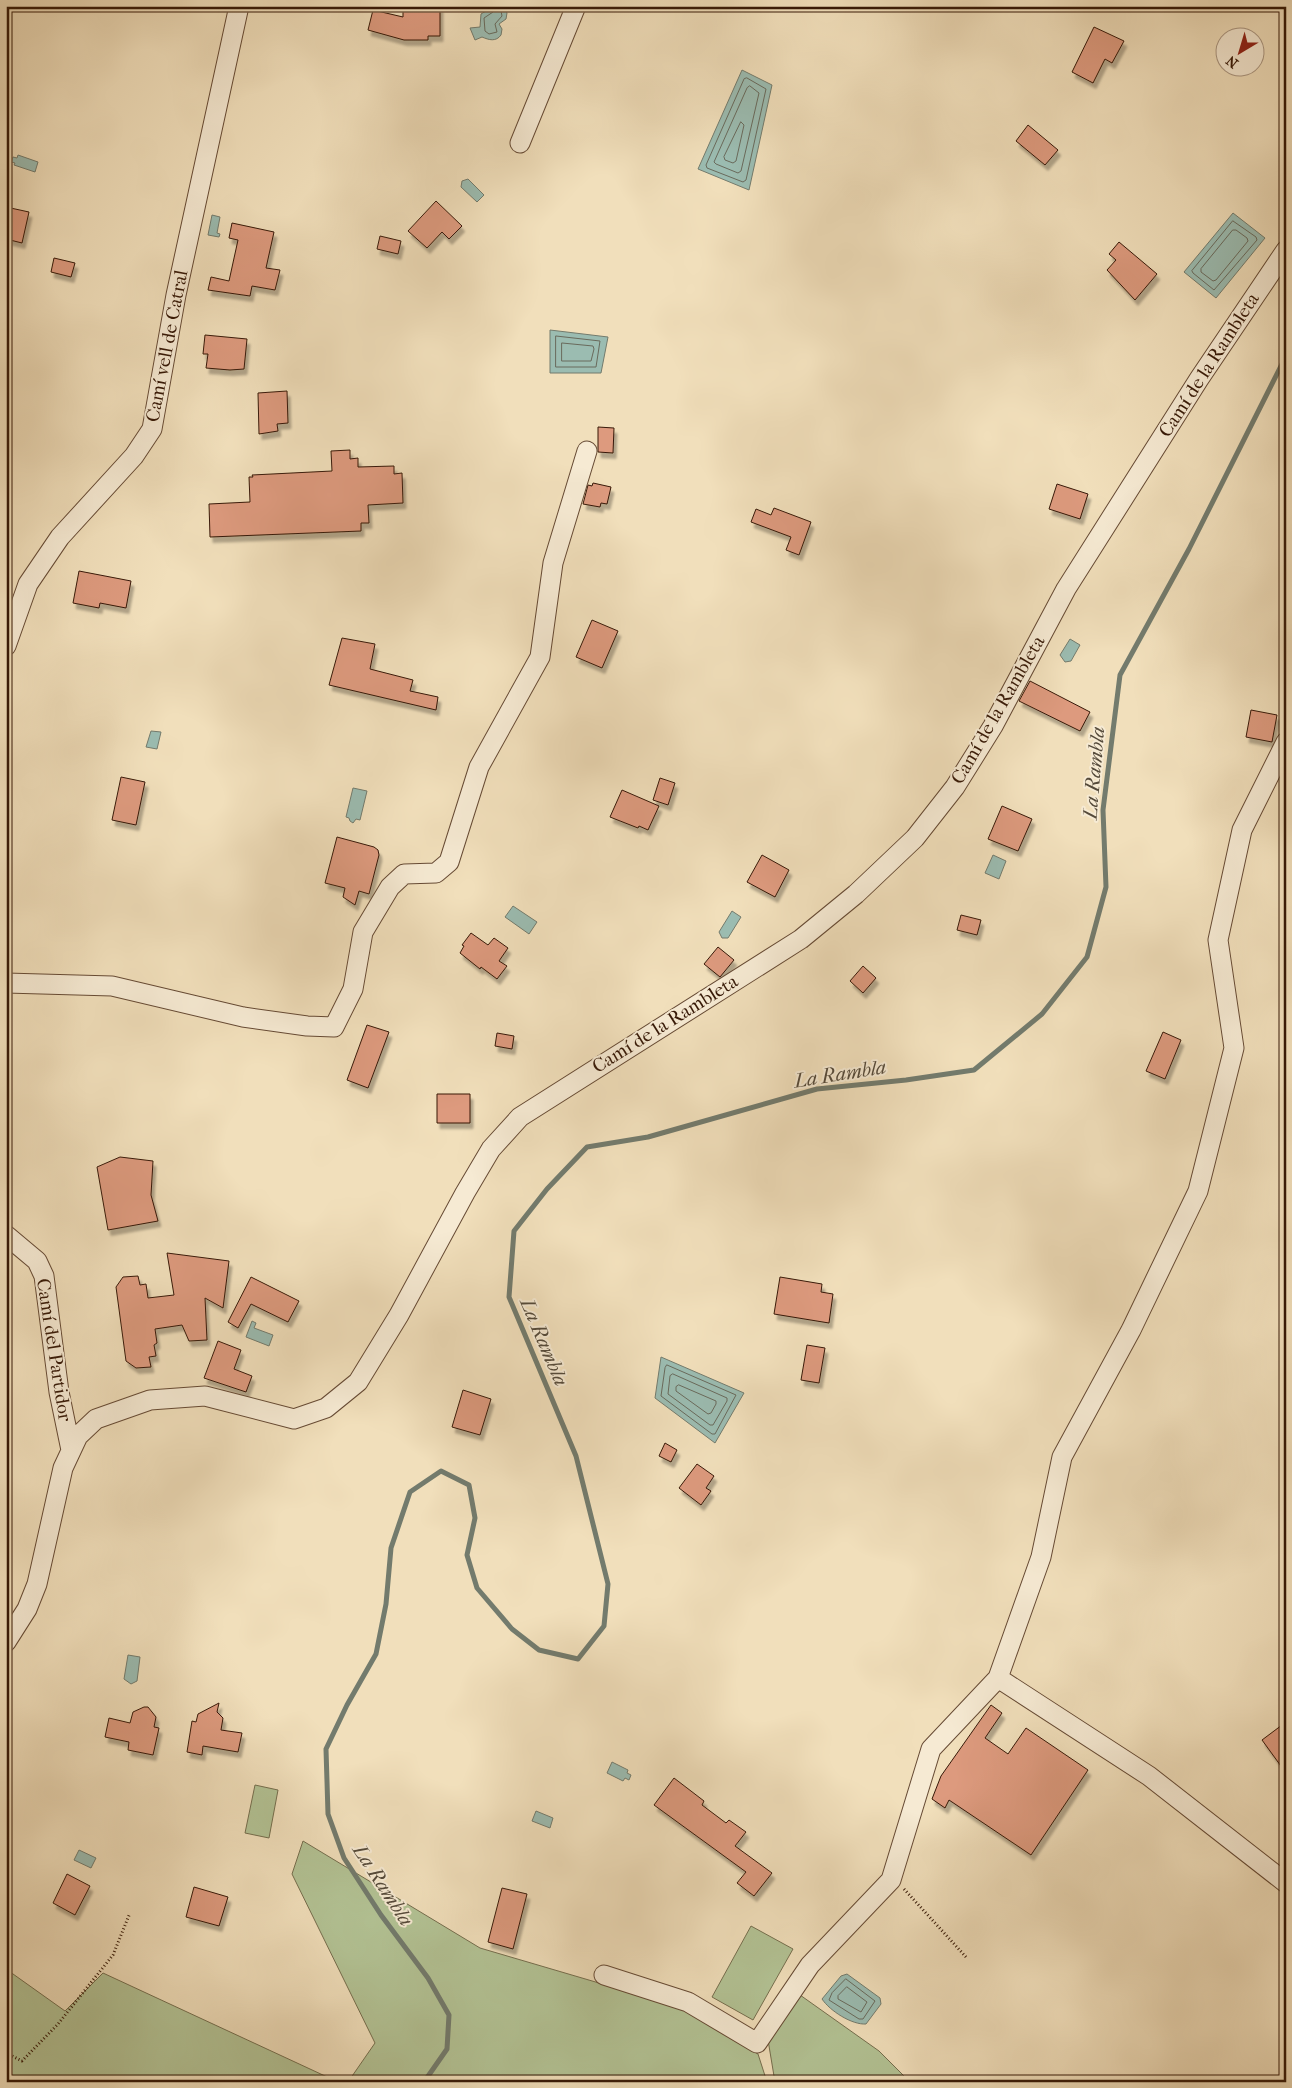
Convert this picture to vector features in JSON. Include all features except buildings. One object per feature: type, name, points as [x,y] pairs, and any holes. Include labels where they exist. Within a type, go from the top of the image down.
[{"type":"street","name":"Camí vell de Catral","points":[[6,646],[28,584],[60,537],[134,456],[152,429],[176,295],[239,6]]},
{"type":"street","points":[[520,143],[576,6]]},
{"type":"street","name":"Camí de la Rambleta","points":[[6,1642],[28,1609],[37,1584],[63,1468],[78,1436],[96,1419],[150,1400],[205,1396],[294,1419],[326,1408],[358,1382],[399,1315],[491,1149],[520,1117],[801,938],[856,894],[914,838],[956,787],[993,726],[1066,589],[1209,363],[1286,250]]},
{"type":"street","points":[[6,983],[112,986],[243,1017],[307,1026],[334,1027],[353,989],[363,932],[390,887],[404,874],[436,873],[449,862],[479,767],[540,657],[553,563],[587,451]]},
{"type":"street","points":[[604,1975],[688,2002],[757,2043],[810,1965],[891,1880],[931,1749],[998,1678],[1041,1557],[1062,1457],[1131,1330],[1198,1191],[1234,1048],[1218,940],[1242,830],[1286,742]]},
{"type":"street","name":"Camí del Partidor","points":[[6,1234],[37,1261],[44,1276],[59,1392],[71,1450]]},
{"type":"street","points":[[998,1678],[1149,1776],[1286,1883]]},
{"type":"path","points":[[891,1880],[903,1888],[966,1957]]},
{"type":"path","points":[[6,2053],[22,2061],[58,2024],[113,1955],[130,1914]]},
{"type":"green space","points":[[255,1785],[278,1790],[269,1838],[245,1833]]},
{"type":"green space","points":[[303,1841],[480,1948],[684,2008],[758,2054],[767,2082],[348,2082],[375,2043],[292,1874]]},
{"type":"green space","points":[[751,1926],[793,1949],[753,2020],[712,1997]]},
{"type":"green space","points":[[6,1969],[65,2011],[103,1973],[338,2082],[6,2082]]},
{"type":"green space","points":[[793,1990],[879,2051],[910,2082],[775,2082],[765,2022]]},
{"type":"water","points":[[490,6],[504,6],[507,13],[506,19],[499,24],[502,29],[501,35],[495,40],[482,37],[475,40],[470,28],[480,27],[481,14],[489,9]]},
{"type":"water","points":[[742,70],[772,85],[749,190],[698,169]]},
{"type":"water","points":[[18,155],[38,162],[35,172],[14,165],[15,163],[11,162],[13,157],[17,158]]},
{"type":"water","points":[[468,179],[484,195],[477,202],[461,187],[462,181]]},
{"type":"water","points":[[1233,213],[1265,238],[1216,298],[1184,272]]},
{"type":"water","points":[[212,215],[220,217],[217,233],[220,234],[219,237],[208,235]]},
{"type":"water","points":[[550,330],[608,337],[601,373],[550,373]]},
{"type":"water","points":[[1070,639],[1080,645],[1071,661],[1065,662],[1060,655]]},
{"type":"water","points":[[151,731],[161,732],[157,749],[146,747]]},
{"type":"water","points":[[353,788],[367,791],[360,820],[356,819],[353,823],[346,817]]},
{"type":"water","points":[[993,855],[1006,861],[999,879],[985,873]]},
{"type":"water","points":[[513,906],[537,922],[529,934],[505,917]]},
{"type":"water","points":[[732,911],[741,917],[728,938],[722,938],[719,932]]},
{"type":"water","points":[[252,1321],[256,1323],[254,1328],[273,1335],[269,1346],[246,1337]]},
{"type":"water","points":[[661,1357],[744,1393],[715,1443],[655,1398]]},
{"type":"water","points":[[128,1655],[140,1657],[137,1681],[131,1684],[124,1679]]},
{"type":"water","points":[[612,1762],[628,1770],[627,1773],[631,1775],[629,1780],[625,1778],[623,1781],[607,1773]]},
{"type":"water","points":[[536,1811],[553,1818],[550,1828],[532,1821]]},
{"type":"water","points":[[79,1850],[96,1858],[91,1868],[74,1860]]},
{"type":"water","points":[[847,1974],[880,1998],[881,2004],[866,2024],[854,2022],[842,2016],[830,2008],[822,1999],[841,1976]]},
{"type":"waterway","name":"La Rambla","points":[[424,2082],[447,2049],[449,2015],[428,1978],[381,1915],[344,1858],[328,1814],[326,1749],[347,1705],[376,1654],[386,1604],[391,1548],[410,1492],[441,1471],[469,1485],[475,1518],[467,1555],[477,1588],[512,1629],[539,1650],[578,1659],[604,1626],[608,1584],[576,1456],[509,1297],[514,1231],[547,1189],[587,1147],[648,1137],[817,1089],[906,1080],[974,1070],[1042,1014],[1087,957],[1106,887],[1103,810],[1120,675],[1189,549],[1286,356]]}]
